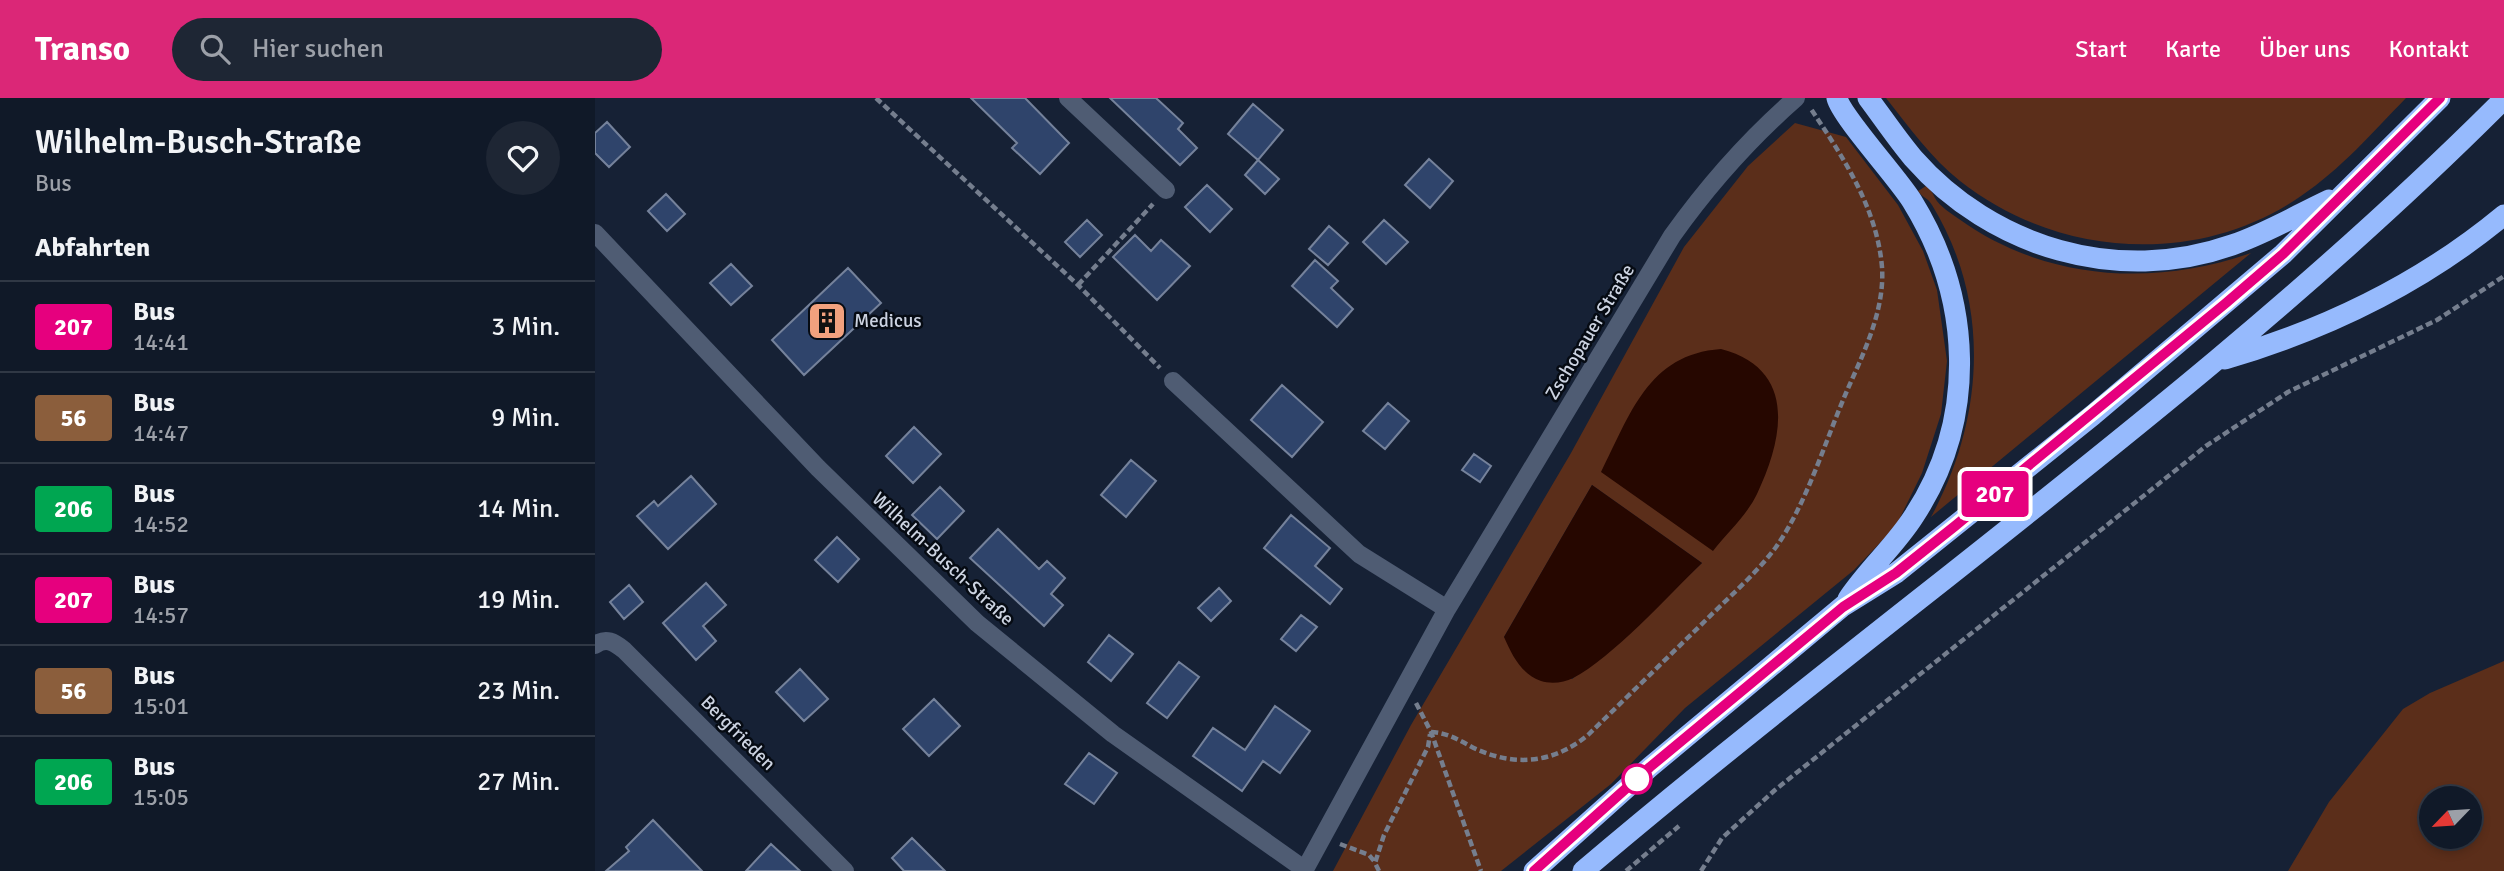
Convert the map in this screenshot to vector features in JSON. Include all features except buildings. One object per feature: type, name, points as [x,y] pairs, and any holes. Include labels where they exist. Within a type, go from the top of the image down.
[{"type":"highway","points":[[1837,98],[1908,194],[1940,252],[1956,307],[1961,372],[1952,426],[1936,477],[1913,519],[1867,571],[1843,607]]},
{"type":"highway","points":[[1868,98],[1913,157],[1971,210],[2037,244],[2086,258],[2149,261],[2212,251],[2253,237],[2340,195]]},
{"type":"highway","points":[[1534,871],[1650,767],[1843,607],[1896,573],[2093,415],[2283,254],[2440,98]]},
{"type":"highway","points":[[1583,871],[1689,781],[2216,362],[2358,238],[2504,99]]},
{"type":"highway","points":[[2216,362],[2286,341],[2408,284],[2451,257],[2504,215]]},
{"type":"street","points":[[1067,98],[1166,190]]},
{"type":"street","name":"Zschopauer Straße","points":[[1304,870],[1447,609],[1672,236],[1706,187],[1733,157],[1796,98]]},
{"type":"street","name":"Wilhelm-Busch-Straße","points":[[595,233],[818,468],[978,623],[1114,734],[1304,870]]},
{"type":"street","points":[[1173,381],[1359,554],[1447,609]]},
{"type":"street","name":"Bergfrieden","points":[[595,645],[605,640],[624,650],[845,871]]},
{"type":"path","points":[[876,98],[1078,285],[1173,381]]},
{"type":"path","points":[[1431,732],[1446,733],[1485,753],[1509,760],[1544,758],[1565,751],[1588,735],[1738,589],[1775,547],[1793,516],[1863,353],[1880,301],[1882,284],[1880,248],[1868,208],[1845,161],[1804,98]]},
{"type":"path","points":[[1078,285],[1166,190]]},
{"type":"path","points":[[1702,871],[1722,838],[1756,806],[2206,446],[2288,392],[2437,320],[2504,276]]},
{"type":"path","points":[[1375,863],[1384,835],[1428,747],[1431,732]]},
{"type":"path","points":[[1431,732],[1481,871]]},
{"type":"path","points":[[1626,871],[1679,826]]},
{"type":"path","points":[[1336,842],[1369,855],[1379,871]]},
{"type":"shaded area","points":[[1886,98],[2406,98],[2330,174],[2301,196],[2261,219],[2218,234],[2174,243],[2129,244],[2084,238],[2040,226],[1999,207],[1960,181],[1939,162]]},
{"type":"shaded area","points":[[1795,123],[1846,137],[1898,205],[1923,251],[1937,290],[1947,361],[1941,414],[1922,473],[1896,526],[1854,570],[1685,708],[1611,784],[1501,871],[1333,871],[1411,725],[1571,453],[1684,247],[1748,166]],"holes":[[[1592,485],[1702,563],[1606,654],[1572,679],[1504,637]]]},
{"type":"shaded area","points":[[1926,186],[1946,210],[1992,240],[2027,255],[2064,266],[2139,274],[2177,271],[2251,253],[1931,517],[1949,480],[1962,441],[1974,361],[1972,321],[1965,281],[1951,243],[1932,205],[1918,191]]},
{"type":"shaded area","points":[[1721,349],[1745,359],[1762,372],[1773,389],[1778,408],[1778,428],[1766,472],[1753,502],[1713,551],[1601,472],[1632,409],[1659,375],[1676,362],[1696,353]]},
{"type":"shaded area","points":[[1592,485],[1702,563],[1605,657],[1569,680],[1545,682],[1534,678],[1523,669],[1504,637]]},
{"type":"shaded area","points":[[2504,661],[2504,871],[2288,871],[2329,802],[2403,709],[2430,693]]},
{"type":"bus line","name":"207","points":[[1534,871],[1650,767],[1843,607],[1896,573],[2093,415],[2226,303],[2283,254],[2440,98]]},
{"type":"place","name":"Medicus","points":[[827,321]]}]
